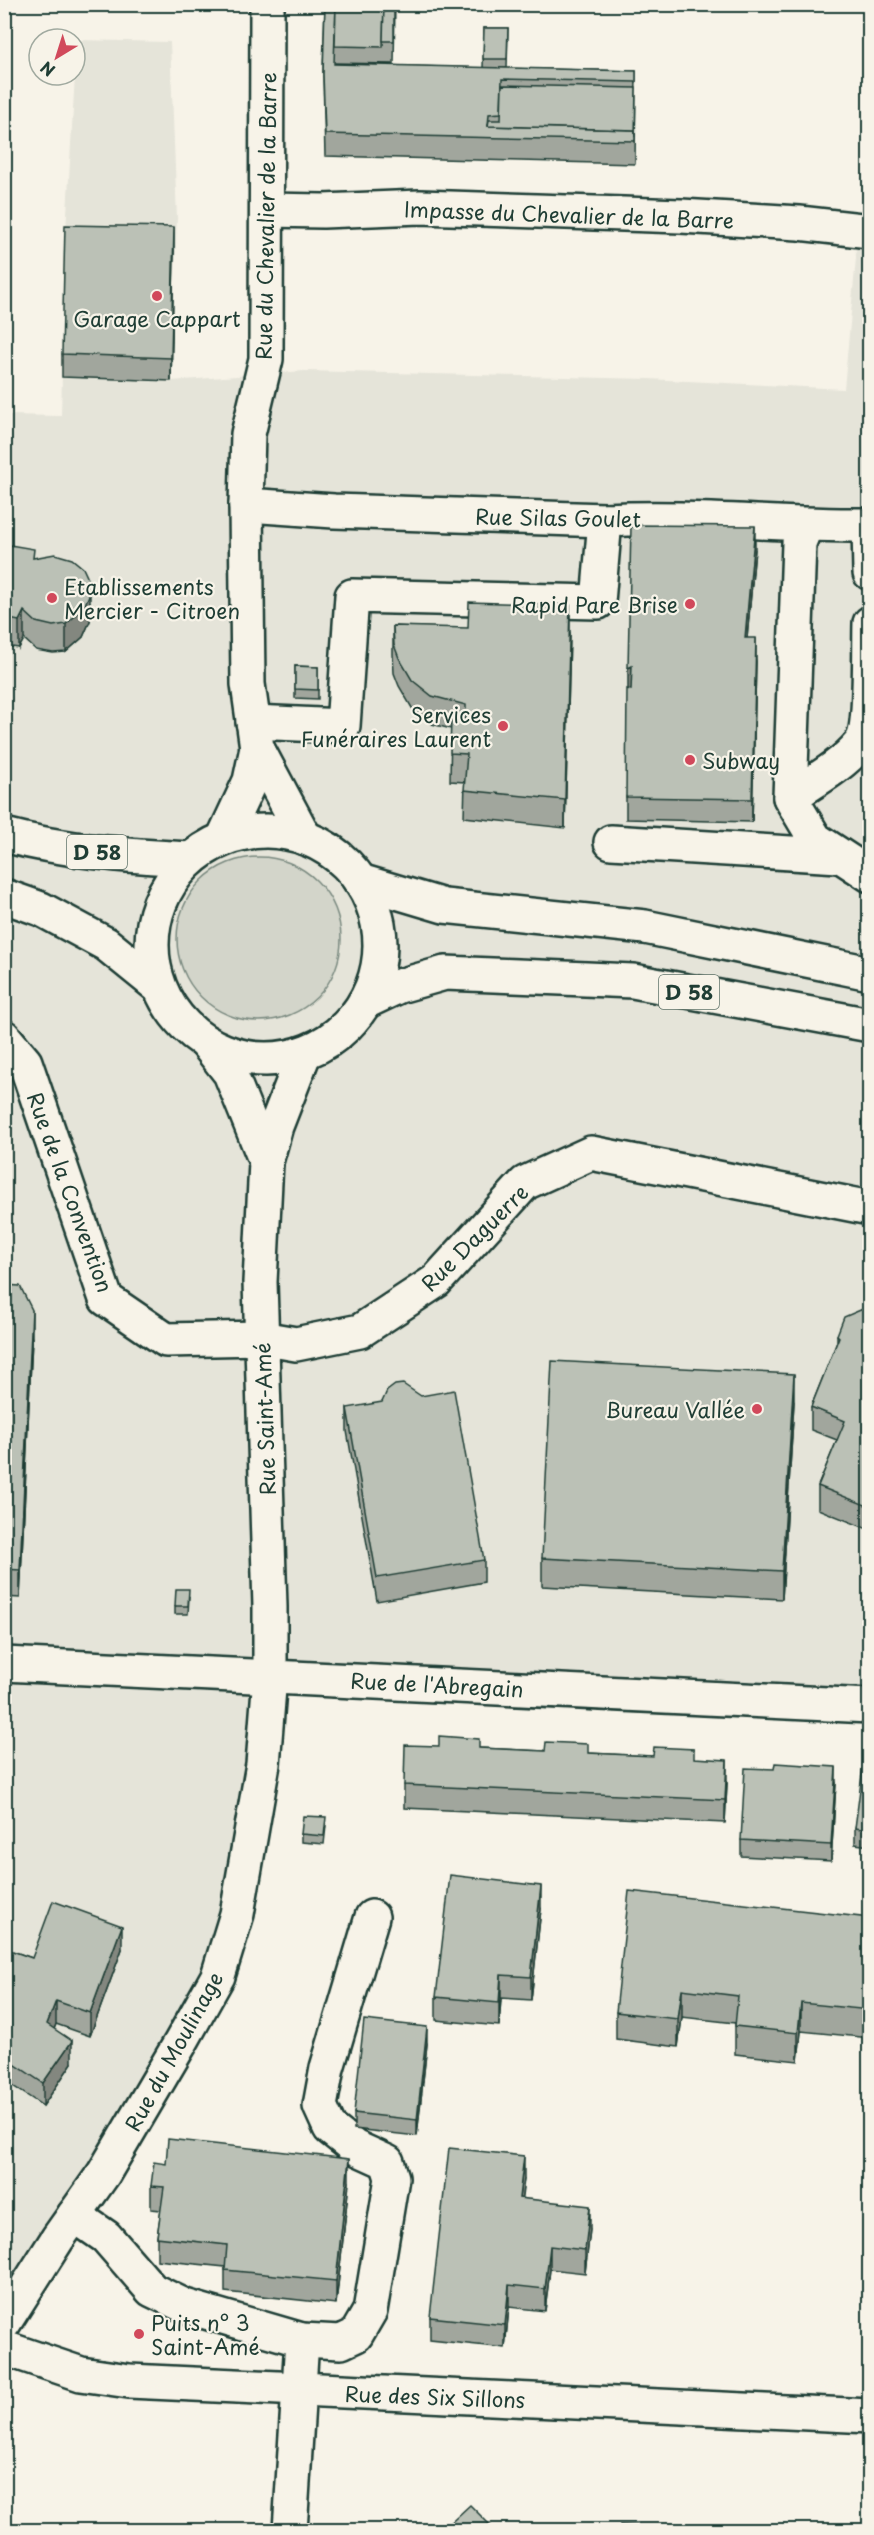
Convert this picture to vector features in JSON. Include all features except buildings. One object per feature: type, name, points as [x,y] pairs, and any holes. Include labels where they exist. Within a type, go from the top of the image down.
[{"type":"street","name":"Rue du Chevalier de la Barre","points":[[255,735],[248,684],[246,505],[248,434],[266,359],[267,4]]},
{"type":"street","name":"Impasse du Chevalier de la Barre","points":[[267,210],[323,211],[443,207],[681,216],[870,231]]},
{"type":"street","name":"Rue Silas Goulet","points":[[246,505],[334,511],[605,520],[640,518],[806,526],[869,525]]},
{"type":"street","points":[[255,735],[343,726],[352,596],[598,602],[605,520]]},
{"type":"street","points":[[869,525],[870,573]]},
{"type":"street","points":[[806,526],[799,543],[790,797],[815,839],[870,875]]},
{"type":"street","points":[[790,797],[842,762],[862,742],[867,720],[870,623]]},
{"type":"street","points":[[255,735],[305,838]]},
{"type":"street","points":[[224,839],[250,781],[255,735]]},
{"type":"street","points":[[250,832],[278,832],[305,838],[326,848],[345,863],[360,881],[372,903],[380,953],[375,979],[365,1002],[349,1024],[328,1042],[304,1054],[279,1059],[255,1060],[231,1055],[208,1045],[187,1029],[171,1009],[159,987],[151,949],[156,910],[167,886],[190,859],[224,839],[250,832]]},
{"type":"street","name":"D 58","points":[[4,835],[98,853],[190,859]]},
{"type":"street","points":[[611,842],[839,856]]},
{"type":"street","points":[[360,881],[444,906],[520,912],[645,927],[870,973]]},
{"type":"street","points":[[4,896],[41,909],[106,944],[159,987]]},
{"type":"street","name":"D 58","points":[[365,1002],[399,986],[445,974],[633,981],[870,1025]]},
{"type":"street","name":"Rue de la Convention","points":[[4,1036],[25,1062],[106,1299],[166,1340],[261,1338]]},
{"type":"street","points":[[208,1045],[230,1073],[266,1162]]},
{"type":"street","points":[[266,1162],[276,1126],[304,1054]]},
{"type":"street","name":"Rue Daguerre","points":[[261,1338],[296,1344],[360,1331],[436,1281],[525,1183],[591,1153],[870,1208]]},
{"type":"street","name":"Rue Saint-Amé","points":[[266,1162],[260,1282],[270,1676]]},
{"type":"street","name":"Rue de l'Abregain","points":[[4,1664],[870,1706]]},
{"type":"street","name":"Rue du Moulinage","points":[[4,2323],[104,2173],[218,1976],[237,1914],[263,1764],[270,1676]]},
{"type":"street","points":[[74,2215],[106,2237],[152,2290],[185,2306],[302,2340],[341,2342],[356,2335],[370,2311],[392,2178],[387,2162],[354,2147],[330,2128],[320,2106],[327,2068],[372,1917]]},
{"type":"street","points":[[290,2530],[302,2340]]},
{"type":"street","name":"Rue des Six Sillons","points":[[4,2348],[81,2374],[110,2378],[300,2390],[870,2415]]},
{"type":"shaded area","points":[[87,40],[170,42],[177,218],[171,381],[304,371],[648,379],[844,389],[856,258],[855,229],[869,231],[869,1706],[270,1676],[237,1914],[5,2323],[5,415],[61,416],[65,248],[74,87],[87,87]]},
{"type":"shaded area","points":[[259,857],[275,858],[290,863],[317,881],[335,908],[340,923],[340,955],[335,970],[317,997],[290,1015],[275,1020],[259,1021],[243,1020],[228,1015],[201,997],[183,970],[178,955],[177,939],[178,923],[183,908],[201,881],[228,863],[243,858]]},
{"type":"place","name":"Garage Cappart","points":[[157,296]]},
{"type":"place","name":"Etablissements Mercier - Citroen","points":[[52,598]]},
{"type":"place","name":"Rapid Pare Brise","points":[[690,604]]},
{"type":"place","name":"Services Funéraires Laurent","points":[[503,726]]},
{"type":"place","name":"Subway","points":[[690,760]]},
{"type":"place","name":"Bureau Vallée","points":[[757,1409]]},
{"type":"place","name":"Puits n° 3 Saint-Amé","points":[[139,2334]]}]
